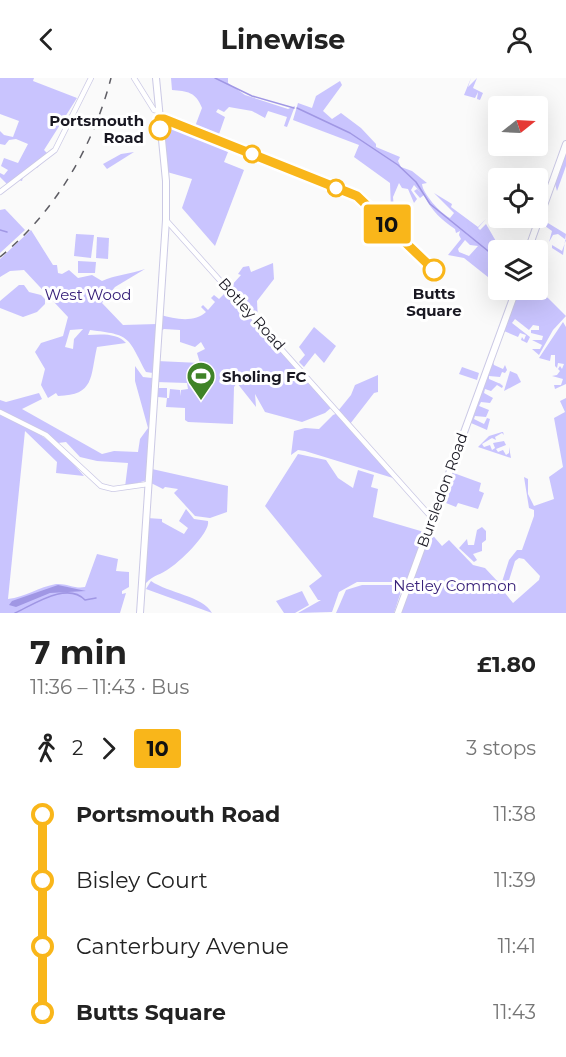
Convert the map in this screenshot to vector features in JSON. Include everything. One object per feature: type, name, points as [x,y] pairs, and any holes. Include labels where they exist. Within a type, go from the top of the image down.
[{"type":"main road","points":[[0,192],[55,149],[91,78]]},
{"type":"main road","points":[[134,78],[154,110],[158,111]]},
{"type":"main road","points":[[141,613],[166,220],[166,181],[156,78]]},
{"type":"main road","points":[[532,240],[566,144]]},
{"type":"main road","name":"Botley Road","points":[[166,220],[432,519]]},
{"type":"main road","name":"Bursledon Road","points":[[398,613],[510,300]]},
{"type":"main road","points":[[0,412],[46,435],[90,479],[101,486],[113,489],[148,484]]},
{"type":"main road","points":[[426,511],[434,511]]},
{"type":"green space","points":[[0,78],[34,78],[33,81],[77,98],[44,150],[49,155],[37,168],[35,166],[21,177],[23,177],[22,181],[16,179],[7,184],[0,177],[0,173],[4,175],[8,170],[1,166],[4,158],[18,163],[28,144],[16,139],[9,140],[5,145],[0,144],[0,131],[4,135],[13,137],[19,121],[0,114]]},
{"type":"green space","points":[[171,78],[228,78],[228,83],[245,95],[288,109],[295,106],[287,127],[284,126],[287,117],[268,111],[265,118],[252,111],[229,107],[224,112],[218,109],[216,112],[225,117],[218,137],[233,144],[231,145],[194,129],[202,108],[200,103],[190,93],[172,90]]},
{"type":"green space","points":[[471,78],[468,87],[477,78],[473,88],[483,93],[480,100],[477,99],[478,92],[475,98],[464,95]]},
{"type":"green space","points":[[340,81],[342,85],[323,111],[332,119],[341,113],[361,128],[376,144],[376,147],[400,157],[398,161],[401,167],[412,171],[427,183],[422,184],[425,193],[446,216],[450,218],[454,213],[434,193],[452,204],[451,207],[478,227],[486,219],[478,228],[480,230],[486,224],[495,240],[488,240],[488,277],[464,258],[448,255],[461,239],[460,231],[456,233],[455,229],[438,215],[424,195],[420,198],[414,191],[417,189],[421,193],[414,185],[411,190],[417,199],[414,203],[408,189],[402,188],[399,183],[393,197],[394,209],[391,210],[390,183],[354,157],[359,145],[293,120],[298,103],[312,108],[316,96]],"holes":[[[465,240],[470,245],[478,246],[469,256],[459,252],[458,249]]]},
{"type":"green space","points":[[163,122],[230,147],[224,162],[244,170],[215,246],[182,208],[192,179],[167,172]]},
{"type":"green space","points":[[566,151],[566,166],[557,191],[555,184]]},
{"type":"green space","points":[[134,152],[107,169],[103,164],[121,154]]},
{"type":"green space","points":[[5,209],[25,230],[0,253],[0,210]]},
{"type":"green space","points":[[548,223],[566,234],[565,239],[558,234],[553,235],[549,242],[552,231],[548,228]]},
{"type":"green space","name":"West Wood","points":[[31,230],[53,265],[57,265],[58,273],[62,274],[69,270],[78,278],[92,275],[102,281],[145,269],[115,287],[102,303],[123,325],[157,324],[153,373],[146,372],[126,339],[113,334],[90,330],[88,335],[104,334],[119,337],[126,343],[97,347],[89,382],[85,388],[70,395],[58,396],[56,393],[48,398],[41,385],[45,369],[35,352],[41,343],[63,336],[68,317],[24,270],[10,271],[0,277],[0,259]],"holes":[[[83,329],[74,339],[73,349],[65,347],[70,330]]]},
{"type":"green space","points":[[76,234],[94,235],[91,258],[74,256]]},
{"type":"green space","points":[[97,237],[109,238],[108,259],[96,258]]},
{"type":"green space","points":[[565,244],[563,255],[552,248],[552,245],[562,251]]},
{"type":"green space","points":[[78,261],[96,262],[95,273],[78,273]]},
{"type":"green space","points":[[273,263],[274,279],[257,301],[258,322],[332,407],[325,413],[302,422],[265,412],[255,394],[256,407],[237,383],[234,387],[233,424],[188,422],[185,420],[185,408],[166,407],[167,398],[169,398],[170,389],[180,390],[180,396],[181,390],[188,389],[187,383],[156,382],[157,361],[200,363],[197,353],[205,349],[201,342],[195,347],[180,342],[180,330],[164,329],[159,332],[161,315],[172,318],[196,318],[206,312],[201,307],[203,305],[208,310],[215,302],[211,298],[214,295],[219,299],[226,292],[212,275],[226,286],[231,286],[241,275],[238,274],[243,267],[249,266],[251,272]]},
{"type":"green space","points":[[19,285],[24,285],[29,292],[41,295],[45,299],[45,304],[37,312],[23,317],[0,308],[0,301]]},
{"type":"green space","points":[[548,298],[566,316],[553,330],[539,355],[532,349],[540,349],[542,345],[532,340],[542,340],[543,336],[531,333],[531,330],[539,330],[539,326],[533,325],[529,330],[515,319],[512,323],[530,337],[527,343],[521,340],[522,337],[524,340],[526,335],[520,333],[518,337],[504,331],[515,300],[548,300]]},
{"type":"green space","points":[[563,322],[566,327],[566,384],[555,389],[554,385],[561,385],[563,379],[552,376],[557,375],[560,371],[558,369],[560,366],[562,369],[564,364],[558,363],[557,368],[555,366],[555,355],[551,355],[550,361],[539,358]]},
{"type":"green space","points":[[314,327],[336,346],[324,363],[315,353],[304,367],[299,362],[305,355],[299,347]]},
{"type":"green space","points":[[493,362],[494,365],[503,369],[505,365],[507,370],[505,373],[502,372],[500,377],[489,376],[489,379],[503,386],[502,388],[497,385],[491,391],[485,389],[484,393],[493,398],[490,403],[481,402],[479,406],[489,410],[486,417],[475,416],[474,419],[484,424],[487,418],[490,419],[487,430],[471,423]]},
{"type":"green space","points":[[135,366],[143,377],[152,378],[147,480],[125,487],[128,463],[97,461],[80,457],[66,442],[58,443],[41,430],[0,410],[0,400],[6,402],[39,393],[42,399],[22,409],[102,454],[114,451],[138,452],[140,439],[148,428],[135,381]]},
{"type":"green space","points":[[462,367],[479,373],[477,380],[459,374]]},
{"type":"green space","points":[[510,371],[517,374],[521,382],[504,391]]},
{"type":"green space","points":[[378,375],[378,392],[374,393],[350,424],[338,411],[351,395],[355,385]]},
{"type":"green space","points":[[158,388],[167,388],[167,398],[158,397]]},
{"type":"green space","name":"Netley Common","points":[[566,398],[566,613],[401,613],[429,531],[442,546],[449,540],[473,565],[485,568],[501,585],[509,560],[517,550],[522,550],[534,516],[534,510],[529,508],[524,477],[528,479],[528,494],[534,506],[554,499],[549,477],[563,467],[554,418],[565,412],[560,401]],"holes":[[[519,558],[524,559],[540,576],[539,580],[513,603],[505,593],[515,561]]]},
{"type":"green space","points":[[338,413],[393,478],[305,451],[298,450],[291,455],[294,431],[305,428],[319,429]]},
{"type":"green space","points":[[0,414],[46,439],[64,454],[84,476],[56,473],[57,462],[25,431],[8,599],[56,584],[85,587],[97,554],[118,559],[116,571],[129,572],[129,587],[122,591],[122,594],[126,593],[120,613],[0,613]]},
{"type":"green space","points":[[503,432],[504,435],[502,433],[495,437],[496,440],[492,438],[482,444],[484,447],[490,445],[492,450],[495,448],[493,443],[504,441],[506,445],[496,449],[498,452],[503,450],[506,455],[509,453],[509,447],[511,458],[478,447],[489,436]]},
{"type":"green space","points":[[298,454],[326,460],[338,478],[353,488],[358,470],[374,475],[371,487],[378,489],[373,517],[424,532],[407,582],[357,582],[339,592],[332,612],[298,613],[321,600],[318,600],[309,586],[322,576],[265,506]]},
{"type":"green space","points":[[152,469],[228,486],[227,512],[210,518],[195,516],[174,493],[178,489],[165,487],[163,489],[151,483]]},
{"type":"green space","points":[[451,472],[481,483],[479,491],[484,493],[478,509],[458,503],[456,507],[441,501]]},
{"type":"green space","points":[[186,509],[194,519],[208,521],[208,526],[193,547],[167,570],[152,578],[144,586],[147,518],[162,519],[162,522],[184,534],[188,528],[179,521]]},
{"type":"green space","points":[[482,527],[486,531],[486,540],[482,543],[482,551],[473,554],[477,560],[474,562],[459,548],[467,539],[468,545],[474,545],[477,530]]},
{"type":"green space","points":[[151,581],[201,603],[212,613],[146,589]]},
{"type":"green space","points":[[362,585],[403,585],[394,613],[336,613],[346,590]]},
{"type":"green space","points":[[302,591],[309,605],[295,613],[284,613],[276,601]]},
{"type":"shaded area","points":[[58,585],[86,591],[50,593],[16,607],[9,605],[12,601]]},
{"type":"waterway","points":[[215,78],[252,96],[294,108]]},
{"type":"waterway","points":[[297,108],[350,133],[398,165],[416,182],[430,204],[488,251]]},
{"type":"waterway","points":[[0,230],[7,232]]},
{"type":"waterway","points":[[15,613],[40,600],[60,594],[78,595],[85,600],[96,598]]},
{"type":"railway","points":[[0,257],[20,239],[55,199],[94,129],[111,78]]},
{"type":"bus line","name":"10","points":[[160,129],[159,119],[164,119],[361,198],[434,270]]},
{"type":"place","name":"Portsmouth Road","points":[[160,129]]},
{"type":"place","name":"Butts Square","points":[[434,270]]},
{"type":"place","name":"Sholing FC","points":[[201,402]]}]
